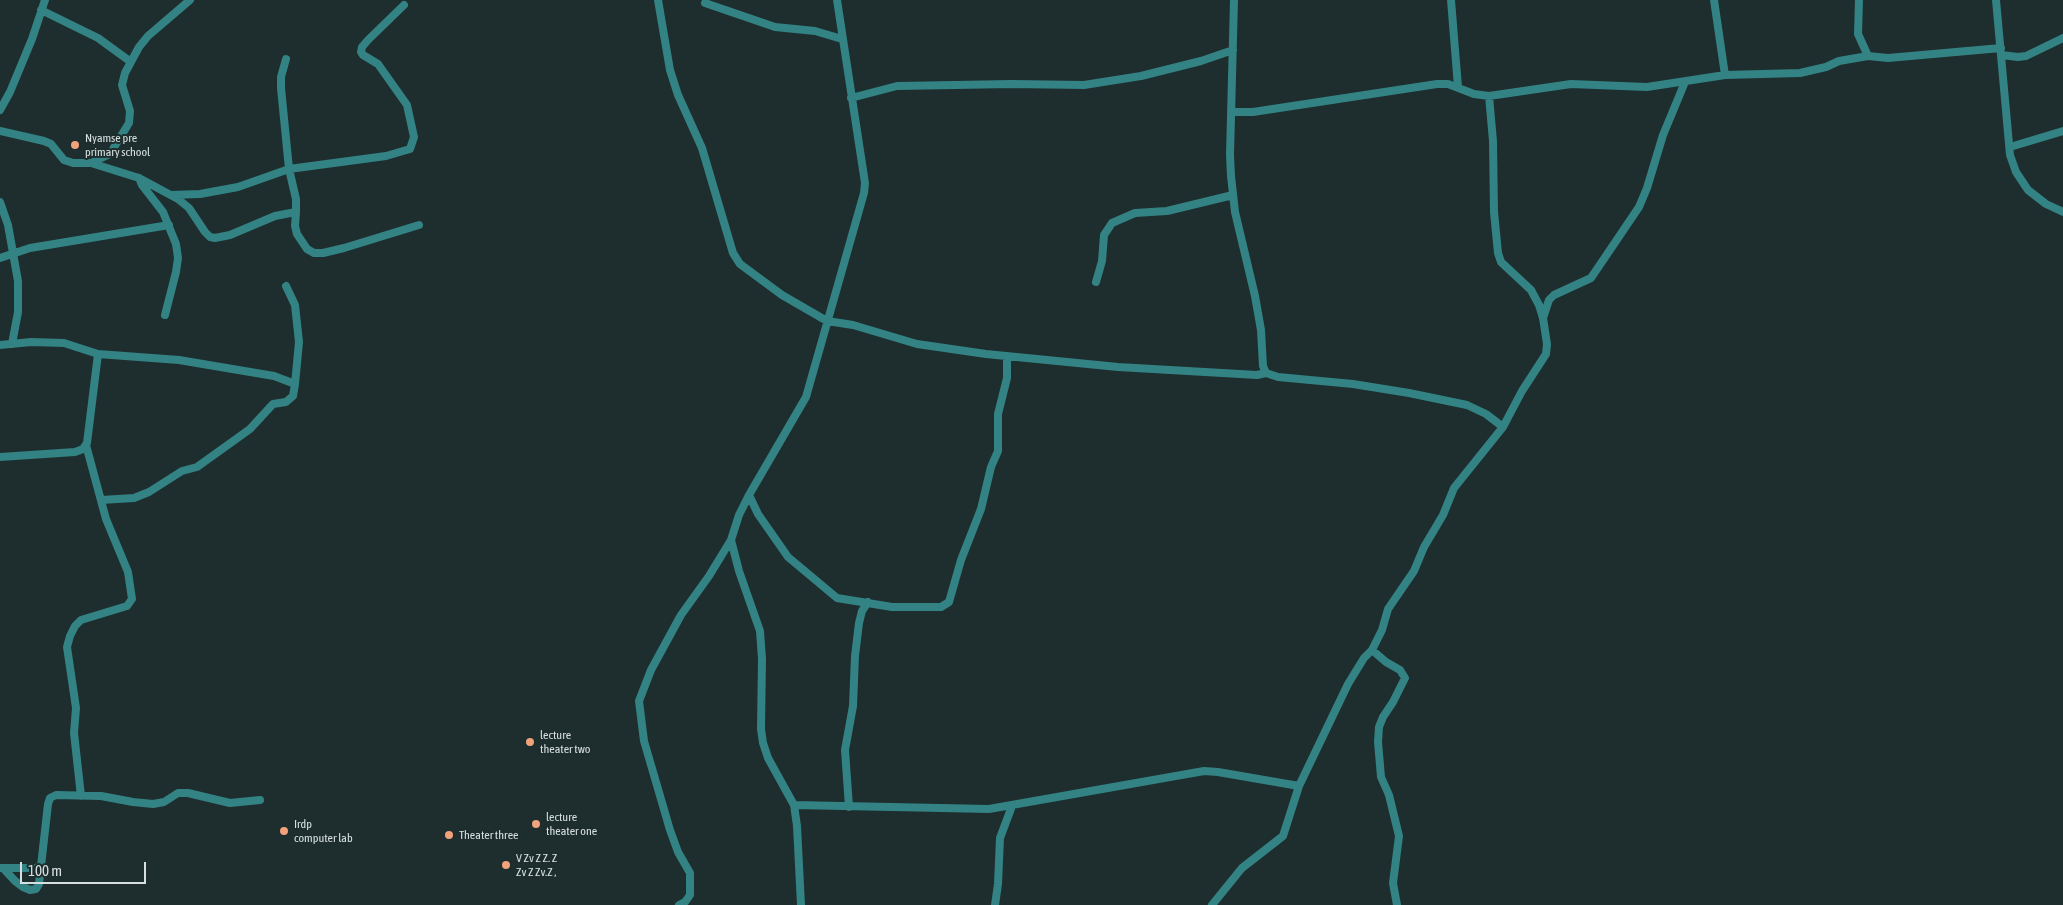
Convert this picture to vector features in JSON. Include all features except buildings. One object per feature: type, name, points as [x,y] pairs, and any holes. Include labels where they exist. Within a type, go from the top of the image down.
[{"type":"street","points":[[0,110],[10,92],[32,39],[45,0]]},
{"type":"street","points":[[90,163],[110,154],[129,122],[130,111],[122,80],[139,48],[148,36],[190,0]]},
{"type":"street","points":[[658,0],[670,70],[678,95],[702,148],[733,253],[740,264],[761,281],[827,321],[853,325],[917,344],[1007,356],[1118,367],[1257,375],[1266,373],[1278,377],[1353,384],[1467,405],[1486,414],[1503,426]]},
{"type":"street","points":[[679,905],[685,902],[690,895],[690,874],[678,852],[670,830],[644,741],[639,702],[651,670],[681,614],[710,576],[731,540],[739,515],[749,495],[806,397],[864,193],[865,182],[837,0]]},
{"type":"street","points":[[1234,0],[1230,155],[1233,195],[1261,330],[1263,366],[1266,373]]},
{"type":"street","points":[[1451,0],[1458,88]]},
{"type":"street","points":[[1714,0],[1725,75]]},
{"type":"street","points":[[1859,0],[1858,34],[1868,56]]},
{"type":"street","points":[[1996,0],[2010,146],[2016,172],[2028,190],[2046,204],[2063,212]]},
{"type":"street","points":[[704,3],[775,27],[815,31],[842,39]]},
{"type":"street","points":[[171,195],[200,194],[238,187],[289,169],[386,156],[410,149],[414,137],[407,105],[378,64],[361,52],[362,47],[368,40],[404,5]]},
{"type":"street","points":[[41,10],[98,38],[131,62]]},
{"type":"street","points":[[1232,112],[1253,112],[1437,84],[1448,84],[1474,94],[1489,96],[1571,84],[1647,87],[1725,75],[1800,73],[1826,67],[1839,61],[1868,56],[1888,58],[2001,52],[2018,57],[2026,56],[2063,38]]},
{"type":"street","points":[[851,98],[897,86],[1084,85],[1141,76],[1201,61],[1233,50]]},
{"type":"street","points":[[286,59],[281,78],[281,88],[289,169],[296,199],[295,226],[297,234],[307,249],[314,253],[323,253],[419,225]]},
{"type":"street","points":[[1543,318],[1549,300],[1554,295],[1591,278],[1639,207],[1647,188],[1663,135],[1685,82]]},
{"type":"street","points":[[1212,905],[1242,868],[1283,836],[1299,786],[1348,684],[1364,658],[1372,650],[1382,630],[1388,609],[1414,571],[1424,547],[1443,515],[1454,488],[1503,426],[1522,390],[1546,354],[1547,344],[1539,305],[1531,290],[1501,262],[1498,253],[1494,212],[1493,141],[1489,96]]},
{"type":"street","points":[[0,131],[51,144],[64,160],[73,163],[90,163],[139,178],[171,195],[189,208],[210,237],[230,235],[275,216],[296,212]]},
{"type":"street","points":[[2010,146],[2063,132]]},
{"type":"street","points":[[139,178],[142,185],[163,212],[176,244],[178,258],[166,315]]},
{"type":"street","points":[[1096,282],[1102,261],[1104,235],[1112,223],[1135,213],[1167,211],[1233,195]]},
{"type":"street","points":[[0,202],[8,225],[18,281],[18,312],[12,344]]},
{"type":"street","points":[[0,258],[40,246],[169,226]]},
{"type":"street","points":[[101,500],[134,498],[149,492],[182,471],[197,466],[250,429],[272,404],[286,402],[293,396],[299,342],[295,305],[286,286]]},
{"type":"street","points":[[0,345],[30,342],[64,342],[98,354],[179,360],[274,376],[294,384]]},
{"type":"street","points":[[81,796],[74,733],[76,708],[67,648],[70,636],[74,626],[81,620],[127,606],[132,599],[128,572],[106,519],[86,445],[98,354]]},
{"type":"street","points":[[749,495],[758,514],[788,557],[837,598],[892,607],[940,608],[949,602],[961,560],[981,509],[991,467],[998,451],[998,414],[1007,378],[1007,356]]},
{"type":"street","points":[[0,457],[75,452],[83,449],[86,445]]},
{"type":"street","points":[[731,540],[760,632],[762,659],[761,729],[763,743],[768,758],[794,805],[797,826],[801,905]]},
{"type":"street","points":[[849,807],[845,750],[853,706],[855,656],[859,623],[862,611],[868,602]]},
{"type":"street","points":[[1372,650],[1386,662],[1400,670],[1405,678],[1383,717],[1379,727],[1378,742],[1381,777],[1389,795],[1399,836],[1393,883],[1397,905]]},
{"type":"street","points":[[794,805],[988,809],[1204,771],[1299,786]]},
{"type":"street","points":[[2,868],[23,888],[36,889],[39,884],[50,798],[62,794],[101,796],[153,804],[160,804],[178,793],[188,793],[230,803],[260,800]]},
{"type":"street","points":[[995,905],[1000,838],[1012,806]]},
{"type":"street","points":[[2,868],[36,868],[41,866]]},
{"type":"place","name":"Nyamse pre primary school","points":[[75,145]]},
{"type":"place","name":"lecture theater two","points":[[530,742]]},
{"type":"place","name":"lecture theater one","points":[[536,824]]},
{"type":"place","name":"Irdp computer lab","points":[[284,831]]},
{"type":"place","name":"Theater three","points":[[449,835]]},
{"type":"place","name":"V Zv Z Z. Z Zv Z Zv.Z ,","points":[[506,865]]}]
